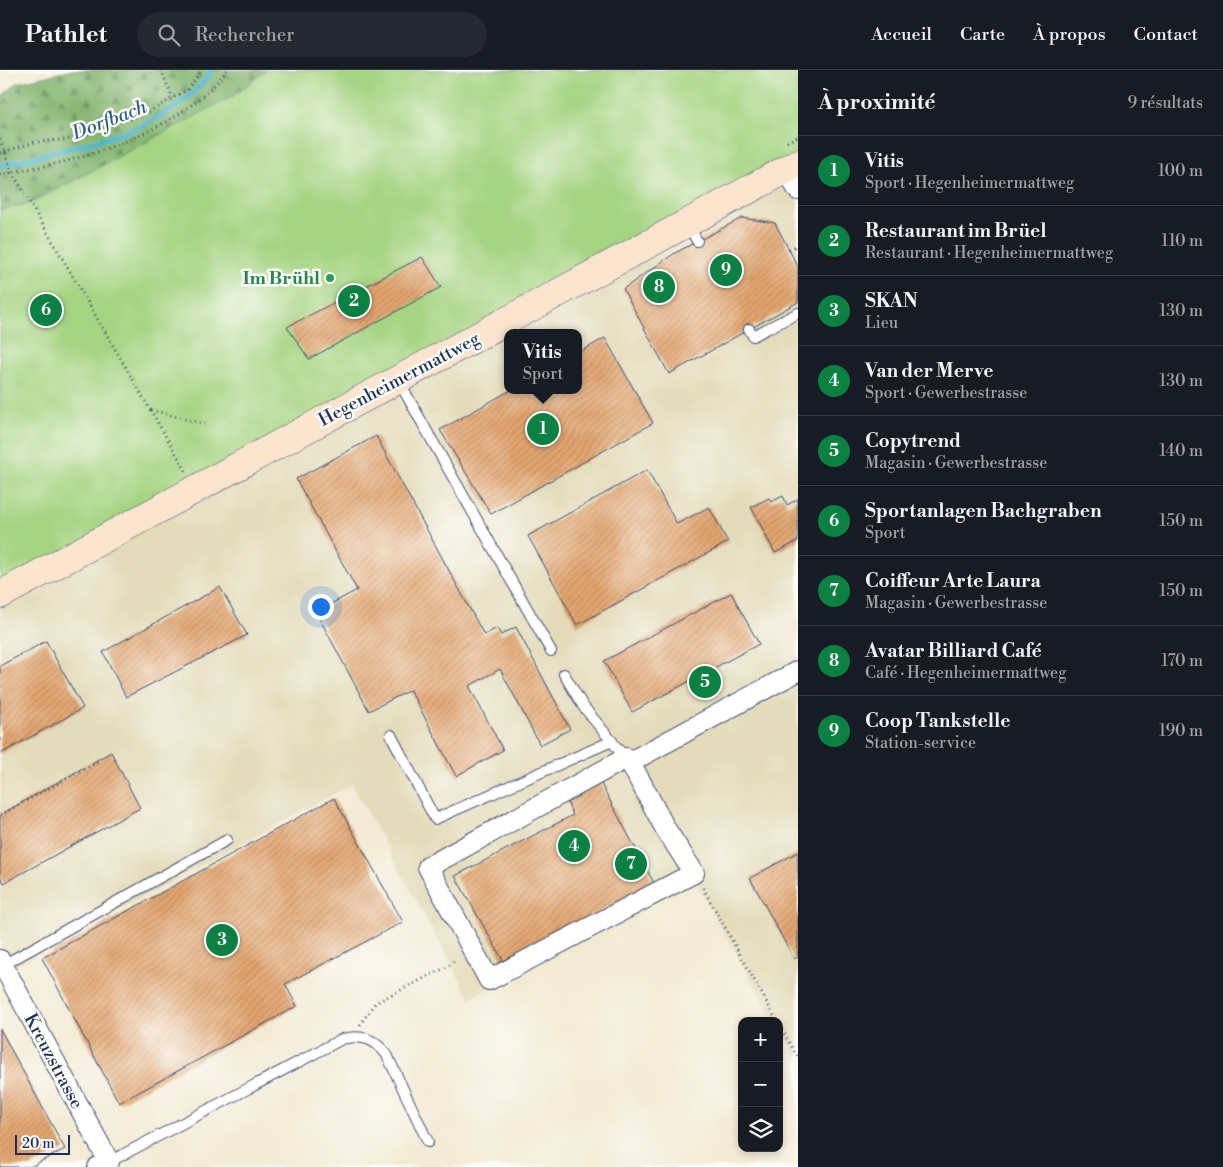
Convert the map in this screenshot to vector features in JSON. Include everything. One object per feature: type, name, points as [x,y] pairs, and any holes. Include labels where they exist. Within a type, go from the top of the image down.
[{"type":"street","name":"Hegenheimermattweg","points":[[0,595],[398,380],[692,232],[794,174]]},
{"type":"street","points":[[628,760],[665,828],[694,872],[489,980],[428,867],[628,760],[798,670]]},
{"type":"street","name":"Kreuzstrasse","points":[[1,962],[103,1165]]},
{"type":"lane","points":[[749,329],[753,336],[798,313]]},
{"type":"lane","points":[[398,380],[551,651]]},
{"type":"lane","points":[[564,674],[583,706],[628,760]]},
{"type":"lane","points":[[391,735],[435,819],[612,741]]},
{"type":"lane","points":[[1,962],[227,840]]},
{"type":"lane","points":[[103,1165],[342,1039],[353,1036],[379,1044],[387,1055],[428,1142]]},
{"type":"path","points":[[161,70],[173,98]]},
{"type":"path","points":[[2,152],[35,142],[73,138],[147,113],[188,89],[202,70]]},
{"type":"path","points":[[0,175],[73,159],[124,142],[195,103],[214,87],[227,70]]},
{"type":"path","points":[[0,139],[2,152],[12,172],[196,488]]},
{"type":"path","points":[[789,249],[798,245]]},
{"type":"path","points":[[151,409],[209,425]]},
{"type":"path","points":[[0,815],[99,761]]},
{"type":"path","points":[[694,872],[775,1017]]},
{"type":"path","points":[[353,1036],[375,1003],[449,966],[460,956],[467,940]]},
{"type":"path","points":[[783,1032],[798,1058]]},
{"type":"shaded area","points":[[798,163],[798,1061],[783,1035],[783,1017],[773,1017],[695,881],[470,998],[352,784],[6,971],[0,960],[0,595]]},
{"type":"green space","points":[[73,70],[266,70],[236,95],[31,203],[0,210],[0,98],[17,83]]},
{"type":"green space","name":"Im Brühl","points":[[266,70],[798,70],[798,162],[0,595],[0,210],[31,203],[235,95]]},
{"type":"building","points":[[742,218],[775,223],[798,267],[798,302],[669,374],[623,289],[675,253]]},
{"type":"building","points":[[422,257],[441,287],[309,359],[287,327]]},
{"type":"building","points":[[605,338],[653,423],[491,514],[440,430],[504,394],[582,394],[582,351]]},
{"type":"building","points":[[376,436],[484,635],[497,628],[501,635],[516,627],[570,729],[540,745],[500,669],[469,686],[503,750],[456,776],[410,690],[369,711],[316,612],[357,590],[296,479]]},
{"type":"building","points":[[647,470],[677,524],[709,507],[728,542],[577,625],[528,536]]},
{"type":"building","points":[[783,496],[787,505],[798,499],[798,541],[775,553],[751,507],[769,498],[771,502]]},
{"type":"building","points":[[220,587],[247,635],[126,697],[103,652]]},
{"type":"building","points":[[731,593],[759,644],[632,712],[604,661]]},
{"type":"building","points":[[46,641],[83,708],[0,754],[0,666]]},
{"type":"building","points":[[111,752],[140,808],[4,883],[0,876],[0,815]]},
{"type":"building","points":[[599,780],[656,887],[619,906],[617,902],[504,962],[455,876],[573,815],[565,798]]},
{"type":"building","points":[[334,798],[403,922],[285,984],[297,1006],[119,1103],[42,958]]},
{"type":"building","points":[[798,852],[798,957],[794,959],[750,878]]},
{"type":"building","points":[[0,1029],[65,1149],[30,1167],[0,1167]]},
{"type":"waterway","name":"Dorfbach","points":[[0,166],[77,147],[128,131],[175,107],[195,91],[212,70]]},
{"type":"place","name":"Coop Tankstelle","points":[[726,270]]},
{"type":"place","name":"Im Brühl","points":[[330,278]]},
{"type":"place","name":"Avatar Billiard Café","points":[[659,287]]},
{"type":"place","name":"Restaurant im Brüel","points":[[354,301]]},
{"type":"place","name":"Sportanlagen Bachgraben","points":[[46,310]]},
{"type":"place","name":"Vitis","points":[[543,429]]},
{"type":"place","name":"Copytrend","points":[[705,682]]},
{"type":"place","name":"Van der Merve","points":[[574,846]]},
{"type":"place","name":"Coiffeur Arte Laura","points":[[631,864]]},
{"type":"place","name":"SKAN","points":[[222,940]]}]
